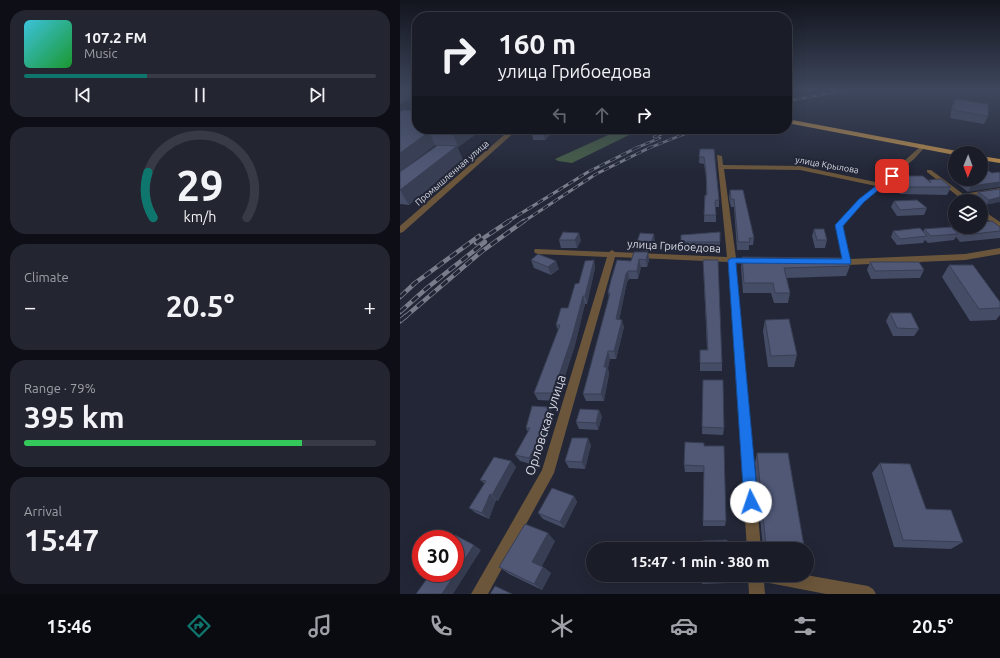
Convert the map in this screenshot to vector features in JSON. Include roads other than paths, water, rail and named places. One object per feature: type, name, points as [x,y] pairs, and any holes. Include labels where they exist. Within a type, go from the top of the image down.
[{"type":"highway","points":[[792,122],[948,151]]},
{"type":"highway","points":[[988,159],[1000,161]]},
{"type":"street","name":"Промышленная улица","points":[[400,230],[509,134]]},
{"type":"street","points":[[847,262],[839,225],[862,200],[882,185],[923,146]]},
{"type":"street","points":[[719,156],[732,260],[753,542]]},
{"type":"street","name":"улица Крылова","points":[[721,166],[800,168],[882,185]]},
{"type":"street","points":[[929,171],[959,194]]},
{"type":"street","points":[[984,194],[1000,190]]},
{"type":"street","points":[[988,217],[1000,226]]},
{"type":"street","name":"улица Грибоедова","points":[[538,251],[762,261]]},
{"type":"street","points":[[824,262],[967,260],[1000,251]]},
{"type":"street","name":"Орловская улица","points":[[479,594],[548,473],[612,254]]},
{"type":"street","points":[[756,582],[757,594]]},
{"type":"street","points":[[803,582],[868,594]]},
{"type":"railway","points":[[654,137],[662,134]]},
{"type":"railway","points":[[649,148],[684,134]]},
{"type":"railway","points":[[636,148],[660,138]]},
{"type":"railway","points":[[523,222],[596,174],[651,147]]},
{"type":"railway","points":[[507,222],[588,172],[636,148]]},
{"type":"railway","points":[[476,243],[509,221]]},
{"type":"railway","points":[[405,317],[481,252],[524,221]]},
{"type":"railway","points":[[400,297],[415,283],[479,236]]},
{"type":"railway","points":[[400,312],[427,288],[485,242]]},
{"type":"railway","points":[[400,321],[406,316]]}]
